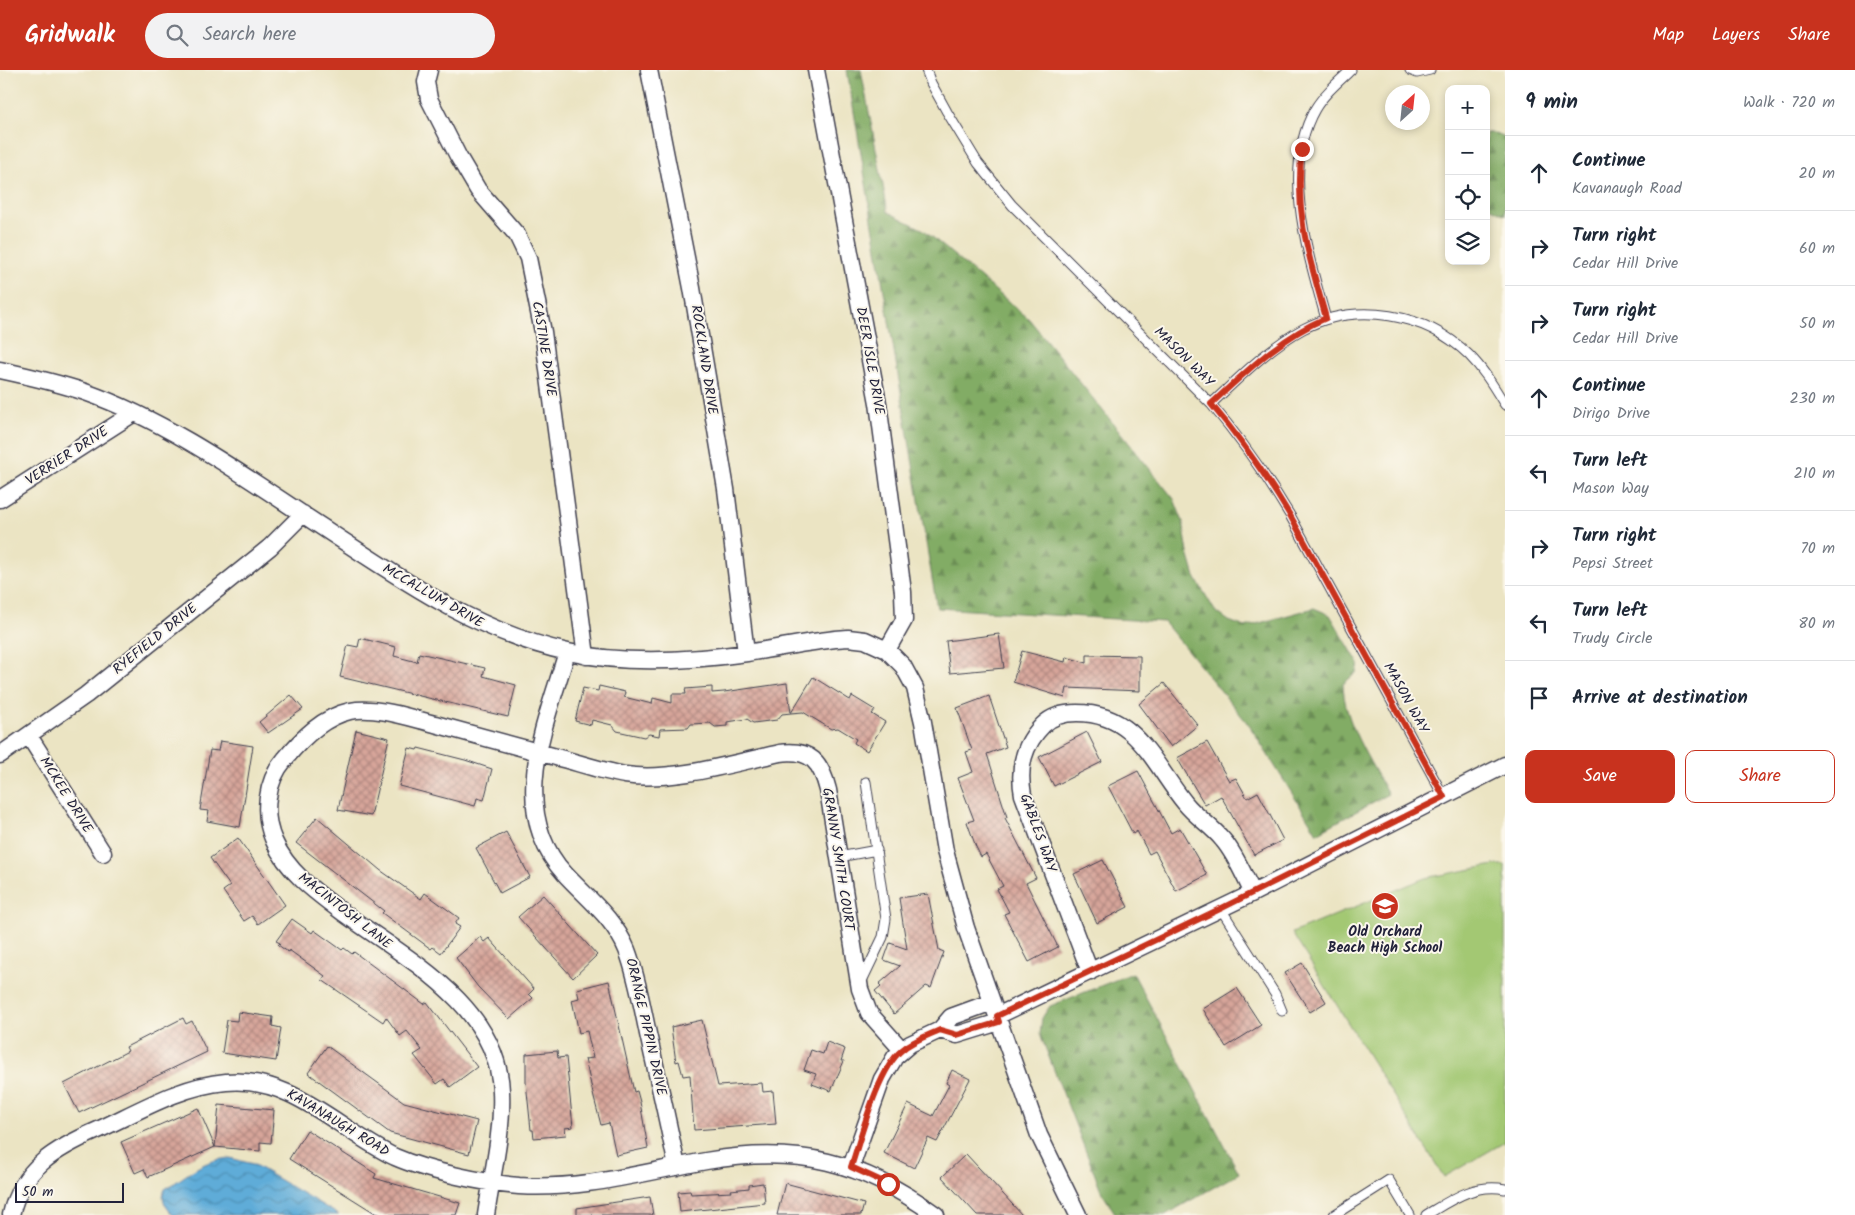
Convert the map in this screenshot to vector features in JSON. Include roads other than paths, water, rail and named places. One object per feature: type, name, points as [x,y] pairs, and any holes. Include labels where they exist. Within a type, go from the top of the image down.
[{"type":"street","name":"ROCKLAND DRIVE","points":[[649,70],[692,288],[724,480],[746,653]]},
{"type":"street","name":"DEER ISLE DRIVE","points":[[816,70],[878,403],[903,592],[904,620],[887,650]]},
{"type":"street","name":"CASTINE DRIVE","points":[[428,71],[426,82],[429,99],[458,156],[478,190],[517,235],[528,258],[542,332],[586,656]]},
{"type":"street","name":"MCCALLUM DRIVE","points":[[0,370],[85,392],[134,413],[195,446],[416,588],[454,610],[513,637],[586,656],[663,660],[746,653],[848,638],[865,640],[887,650]]},
{"type":"street","name":"VERRIER DRIVE","points":[[0,499],[134,413]]},
{"type":"street","name":"RYEFIELD DRIVE","points":[[0,755],[30,736],[86,695],[270,547],[303,514]]},
{"type":"street","points":[[887,650],[904,666],[915,688],[923,722],[945,851],[968,936],[1039,1135],[1078,1215]]},
{"type":"street","name":"ORANGE PIPPIN DRIVE","points":[[568,652],[538,752],[533,788],[536,818],[554,860],[607,917],[627,950],[643,1009],[677,1167]]},
{"type":"street","name":"MACINTOSH LANE","points":[[486,1215],[500,1120],[501,1090],[496,1061],[486,1036],[461,1003],[434,978],[338,909],[295,872],[274,842],[268,819],[268,799],[274,775],[291,751],[322,723],[350,711],[364,710],[408,717],[538,752]]},
{"type":"street","name":"GABLES WAY","points":[[1090,972],[1023,795],[1020,780],[1020,767],[1035,733],[1055,717],[1068,713],[1100,715],[1128,728],[1142,742],[1187,806],[1224,841],[1253,893]]},
{"type":"street","name":"MCKEE DRIVE","points":[[30,736],[103,853]]},
{"type":"street","name":"GRANNY SMITH COURT","points":[[538,752],[624,775],[640,776],[710,769],[780,753],[801,753],[814,760],[823,771],[860,986],[869,1013],[902,1050]]},
{"type":"street","points":[[851,1167],[889,1064],[902,1050],[940,1030],[952,1017],[996,1013],[1090,972],[1253,893],[1505,765]]},
{"type":"street","name":"KAVANAUGH ROAD","points":[[11,1215],[24,1182],[36,1166],[54,1151],[176,1094],[227,1082],[256,1082],[279,1088],[397,1157],[440,1170],[491,1182],[542,1186],[593,1183],[708,1160],[770,1155],[815,1158],[851,1167],[903,1192],[936,1215]]},
{"type":"lane","name":"MASON WAY","points":[[926,70],[942,104],[978,163],[1012,205],[1211,404],[1245,446],[1291,517],[1444,797]]},
{"type":"lane","points":[[1326,318],[1301,219],[1299,175],[1302,149],[1315,110],[1331,88],[1351,70]]},
{"type":"lane","points":[[1410,70],[1417,73],[1430,70]]},
{"type":"lane","points":[[1211,404],[1274,348],[1300,330],[1326,318],[1363,314],[1402,318],[1434,330],[1469,355],[1490,381],[1505,405]]},
{"type":"lane","points":[[860,986],[885,930],[886,911],[866,782]]},
{"type":"lane","points":[[839,857],[877,850]]},
{"type":"lane","points":[[1222,908],[1275,994],[1282,1012]]},
{"type":"lane","points":[[1334,1215],[1389,1180],[1410,1215]]},
{"type":"lane","points":[[1426,1215],[1463,1192],[1484,1188],[1505,1189]]},
{"type":"water","points":[[230,1158],[253,1164],[339,1215],[173,1215],[163,1200],[165,1189],[202,1165]]},
{"type":"place","name":"Old Orchard Beach High School","points":[[1385,906]]}]
